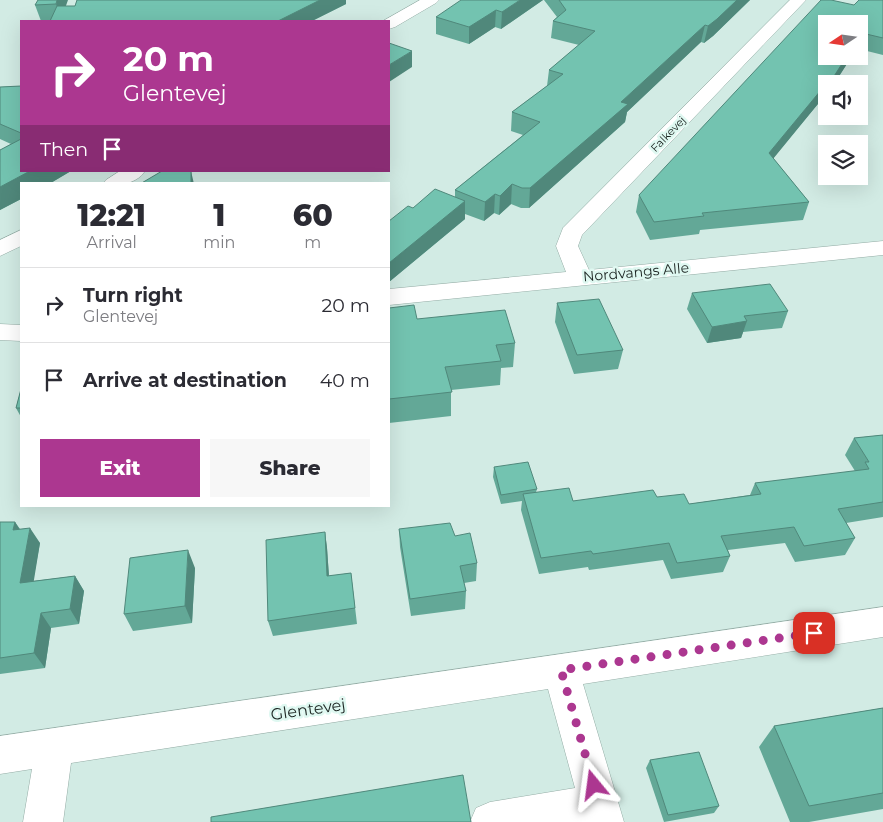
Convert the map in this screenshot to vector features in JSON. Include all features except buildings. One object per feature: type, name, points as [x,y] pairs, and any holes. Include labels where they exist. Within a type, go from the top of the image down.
[{"type":"street","points":[[390,23],[431,0]]},
{"type":"street","name":"Falkevej","points":[[580,278],[567,246],[571,233],[798,0]]},
{"type":"street","points":[[116,182],[133,172]]},
{"type":"street","points":[[0,249],[20,238]]},
{"type":"street","name":"Nordvangs Alle","points":[[390,297],[883,248]]},
{"type":"street","points":[[0,332],[20,333]]},
{"type":"street","name":"Glentevej","points":[[0,755],[883,622]]},
{"type":"street","points":[[490,822],[602,813],[561,670]]},
{"type":"street","points":[[43,822],[55,746]]},
{"type":"route","points":[[594,785],[561,670],[814,633]]}]
